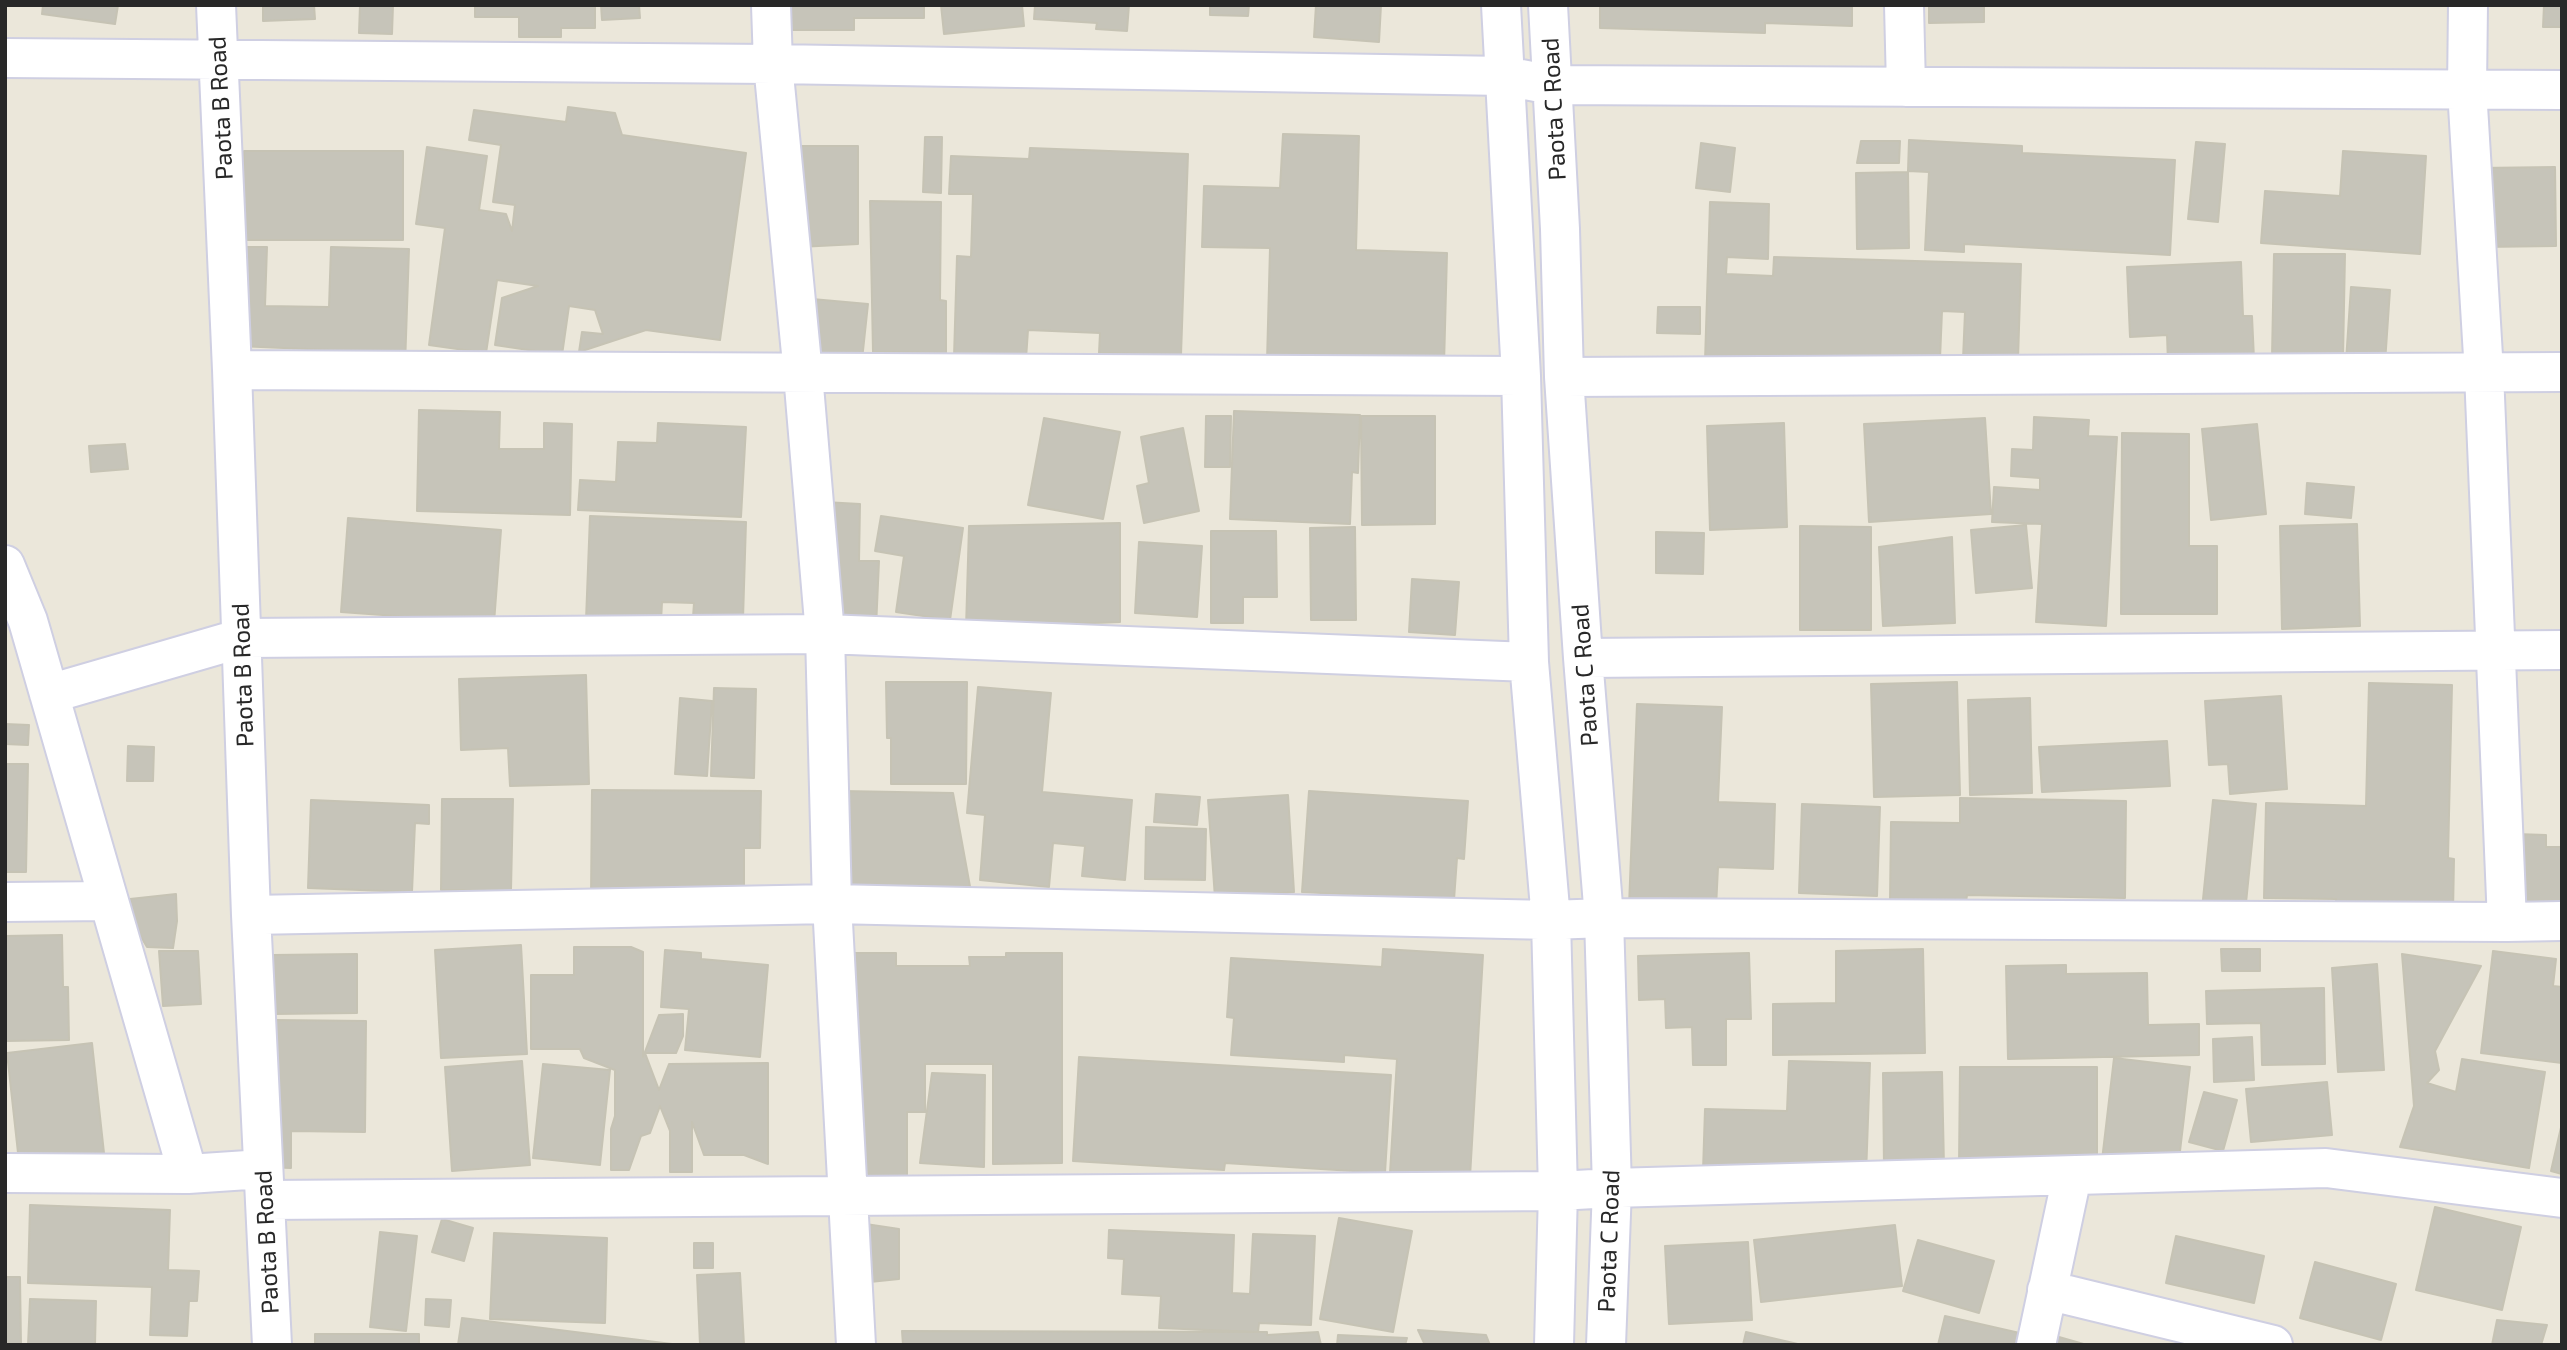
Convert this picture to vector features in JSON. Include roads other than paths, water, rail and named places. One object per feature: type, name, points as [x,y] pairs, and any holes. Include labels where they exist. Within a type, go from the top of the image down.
[{"type":"street","name":"Paota B Road","points":[[216,5],[232,370],[250,915],[272,1345]]},
{"type":"street","points":[[771,5],[773,64],[825,635],[832,904],[856,1345]]},
{"type":"street","points":[[1501,5],[1521,376],[1529,662],[1551,920],[1558,1191],[1554,1345]]},
{"type":"street","name":"Paota C Road","points":[[1548,5],[1560,229],[1564,377],[1604,918],[1612,1188],[1606,1345]]},
{"type":"street","points":[[1905,5],[1906,87]]},
{"type":"street","points":[[2468,5],[2467,89],[2484,373],[2507,922]]},
{"type":"street","points":[[5,58],[773,64],[1505,76],[1552,85],[2562,90]]},
{"type":"street","points":[[232,370],[1521,376]]},
{"type":"street","points":[[1564,377],[2562,372]]},
{"type":"street","points":[[5,565],[16,621],[49,694],[188,1174]]},
{"type":"street","points":[[49,694],[242,638],[825,635],[1529,662]]},
{"type":"street","points":[[1583,659],[2562,650]]},
{"type":"street","points":[[5,902],[109,901]]},
{"type":"street","points":[[250,915],[832,904],[1551,920],[2562,921]]},
{"type":"street","points":[[5,1173],[188,1174],[264,1185],[849,1196],[1558,1191],[2326,1168],[2562,1198]]},
{"type":"street","points":[[2036,1345],[2072,1176]]},
{"type":"street","points":[[2048,1290],[2273,1345]]}]
